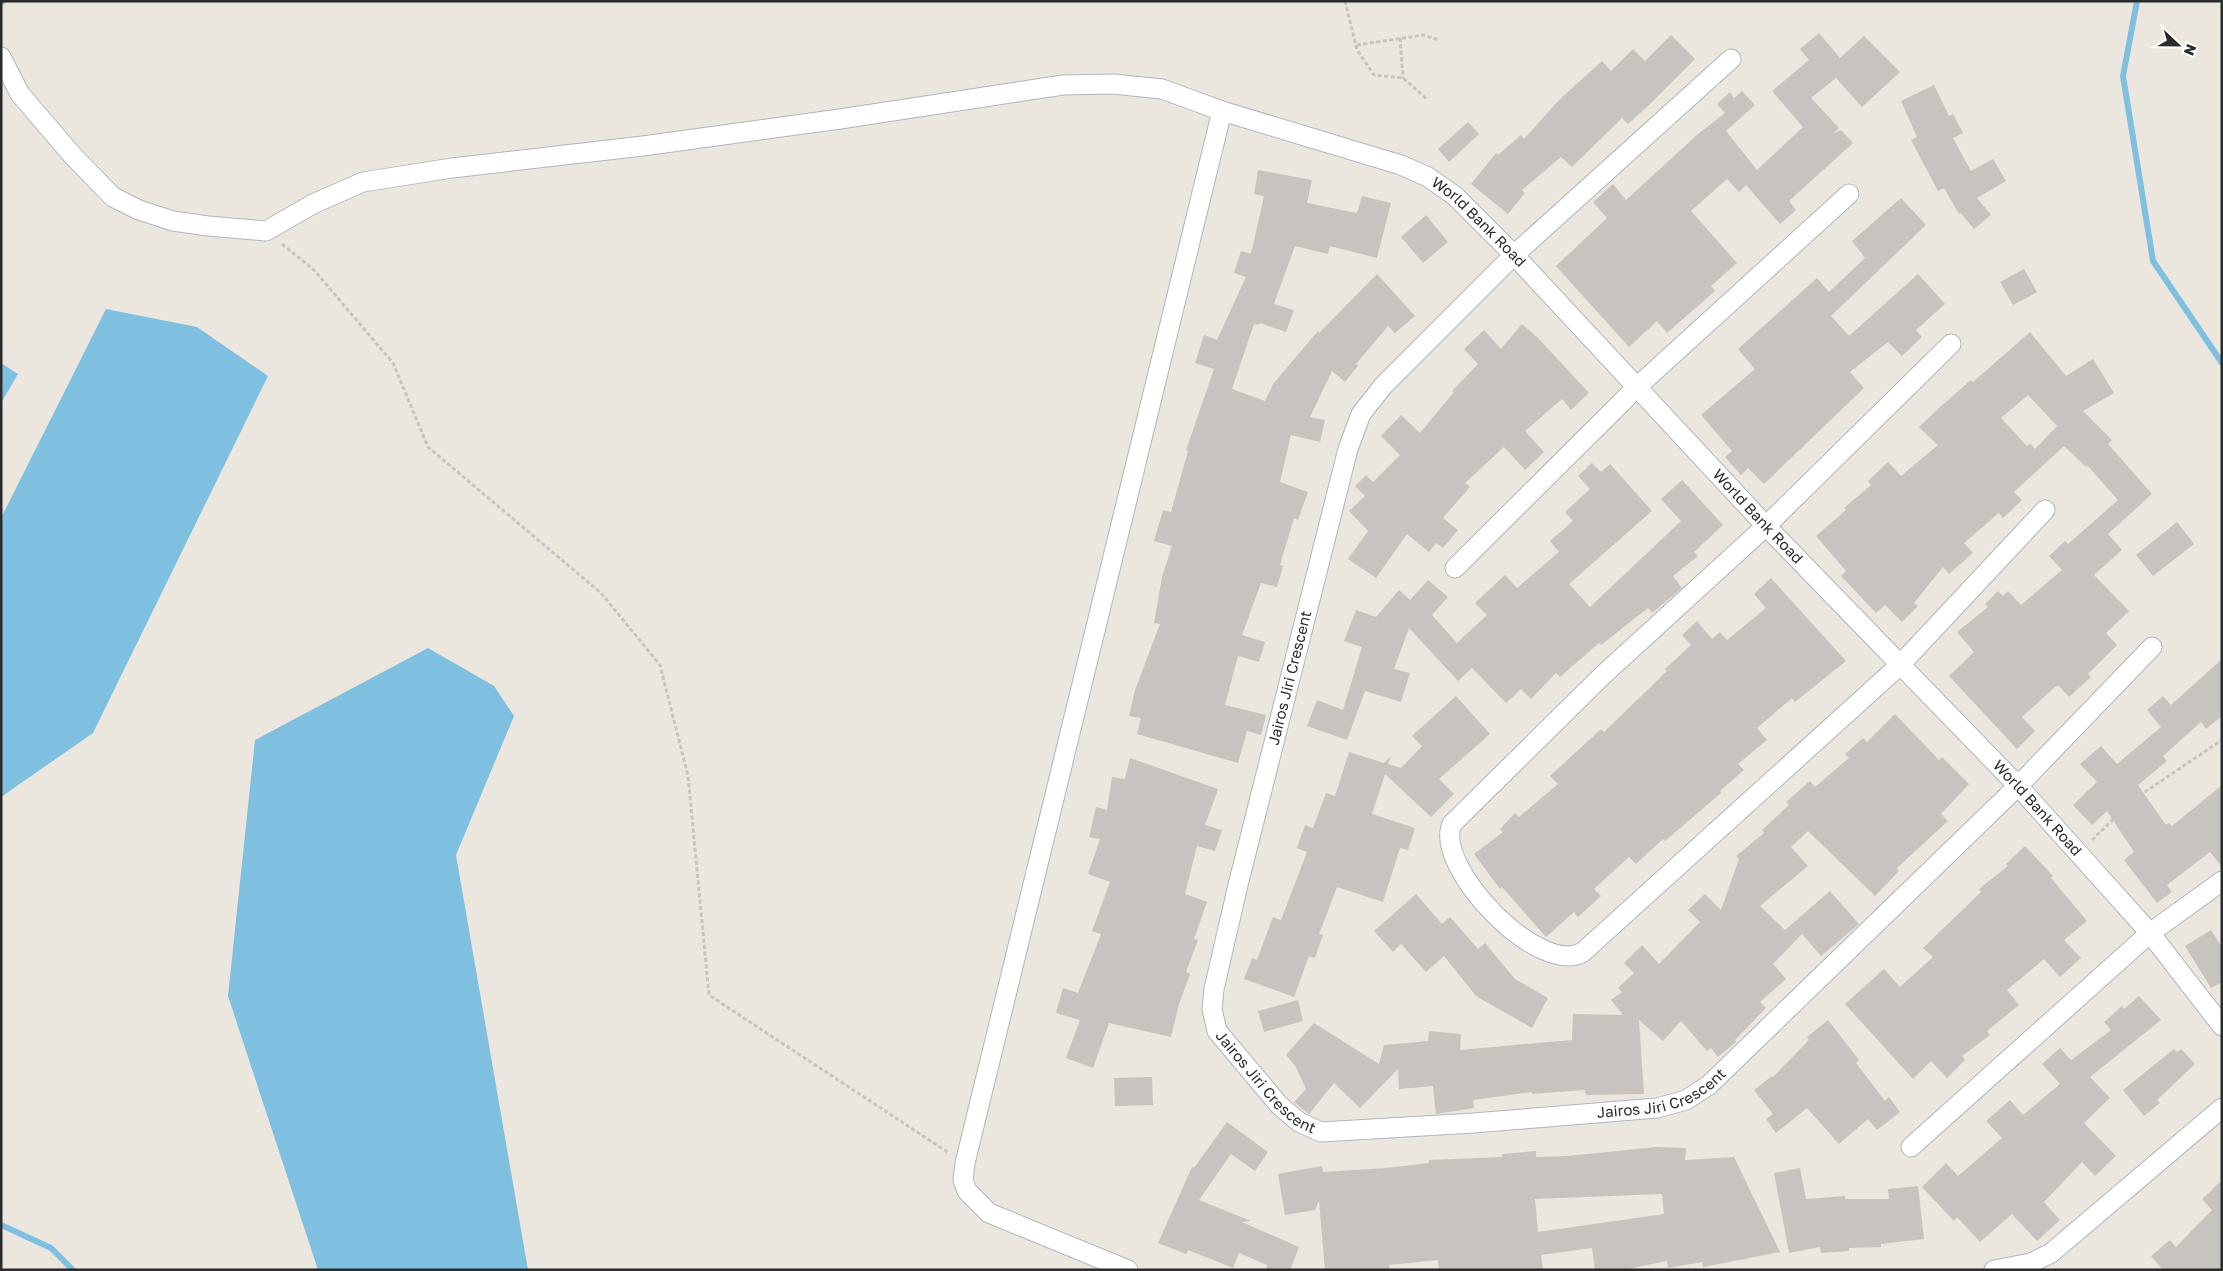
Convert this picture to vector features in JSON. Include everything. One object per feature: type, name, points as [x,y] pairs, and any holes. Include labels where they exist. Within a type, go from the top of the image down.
[{"type":"street","points":[[1,57],[20,94],[73,156],[113,197],[139,210],[173,221],[266,231]]},
{"type":"street","name":"Jairos Jiri Crescent","points":[[1731,59],[1514,256],[1383,386],[1361,414],[1348,449],[1240,876],[1214,988],[1212,1010],[1217,1031],[1279,1105],[1299,1122],[1321,1132],[1474,1123],[1657,1108],[1686,1100],[1709,1086],[2018,786],[2152,647]]},
{"type":"street","name":"World Bank Road","points":[[266,231],[313,204],[363,182],[452,168],[643,146],[840,119],[1063,85],[1113,84],[1162,89],[1222,111],[1401,165],[1428,177],[1455,196],[1638,386],[1766,526],[2018,786],[2150,933],[2222,1026]]},
{"type":"street","points":[[1128,1270],[989,1212],[967,1191],[964,1180],[965,1163],[1222,111]]},
{"type":"street","points":[[1455,568],[1638,386],[1849,194]]},
{"type":"street","points":[[1951,344],[1766,526],[1604,675],[1452,824],[1448,832],[1449,841],[1461,870],[1482,902],[1523,941],[1565,956],[1575,957],[1900,665],[2045,510]]},
{"type":"street","points":[[1911,1148],[2150,933],[2222,882]]},
{"type":"street","points":[[1994,1270],[2031,1263],[2051,1253],[2222,1108]]},
{"type":"path","points":[[1345,1],[1356,45],[1374,75],[1403,78],[1428,100]]},
{"type":"path","points":[[1356,45],[1423,35],[1439,40]]},
{"type":"path","points":[[1400,38],[1403,78]]},
{"type":"path","points":[[266,231],[314,270],[393,363],[428,447],[601,593],[660,665],[688,776],[709,995],[965,1163]]},
{"type":"path","points":[[2078,853],[2133,800],[2222,740]]},
{"type":"water","points":[[106,309],[197,327],[268,376],[93,733],[1,797],[1,518]]},
{"type":"water","points":[[1,363],[18,374],[1,403]]},
{"type":"water","points":[[428,648],[494,686],[514,716],[456,855],[528,1270],[318,1270],[228,996],[255,740]]},
{"type":"building","points":[[1819,33],[1840,58],[1864,36],[1900,72],[1862,107],[1836,78],[1811,98],[1839,128],[1833,134],[1841,130],[1853,143],[1789,201],[1796,210],[1780,224],[1746,185],[1739,192],[1727,179],[1691,211],[1737,263],[1711,286],[1715,291],[1667,333],[1657,321],[1629,347],[1556,266],[1607,218],[1593,202],[1613,184],[1626,200],[1698,134],[1725,113],[1717,104],[1730,92],[1734,98],[1742,91],[1755,105],[1726,131],[1757,170],[1803,127],[1772,91],[1809,60],[1800,49]]},
{"type":"building","points":[[1671,35],[1695,59],[1628,124],[1622,118],[1572,167],[1561,157],[1522,190],[1525,193],[1508,214],[1471,184],[1496,153],[1498,155],[1521,135],[1524,139],[1559,100],[1602,61],[1611,71],[1633,49],[1645,61]]},
{"type":"building","points":[[1934,85],[1949,116],[1953,114],[1963,133],[1953,138],[1971,171],[1993,159],[2006,181],[1977,198],[1991,215],[1974,229],[1961,213],[1959,214],[1944,188],[1938,191],[1911,140],[1917,137],[1901,101]]},
{"type":"building","points":[[1468,122],[1479,134],[1449,162],[1438,149]]},
{"type":"building","points":[[1258,170],[1312,180],[1307,203],[1357,213],[1362,196],[1391,203],[1377,258],[1330,246],[1328,254],[1295,246],[1274,304],[1294,310],[1286,332],[1260,323],[1259,325],[1254,324],[1232,389],[1265,401],[1273,384],[1318,331],[1319,333],[1377,274],[1415,316],[1395,333],[1388,326],[1356,364],[1358,366],[1345,382],[1332,371],[1310,417],[1325,420],[1320,442],[1291,435],[1280,482],[1308,492],[1298,520],[1294,518],[1280,565],[1283,566],[1277,587],[1261,583],[1242,635],[1265,642],[1259,662],[1238,656],[1225,705],[1266,715],[1261,735],[1247,731],[1238,763],[1137,734],[1141,718],[1129,716],[1135,690],[1160,624],[1154,623],[1162,577],[1172,546],[1154,541],[1163,510],[1171,512],[1188,451],[1186,450],[1214,369],[1195,363],[1204,335],[1217,340],[1246,277],[1234,273],[1241,251],[1251,254],[1264,196],[1254,194]]},
{"type":"building","points":[[1901,198],[1926,225],[1831,316],[1849,336],[1918,274],[1945,304],[1916,330],[1922,337],[1902,356],[1888,342],[1850,372],[1864,388],[1764,484],[1748,468],[1741,475],[1725,457],[1732,451],[1701,415],[1755,369],[1738,349],[1817,278],[1829,292],[1865,258],[1852,241]]},
{"type":"building","points":[[1426,215],[1448,242],[1423,263],[1401,237]]},
{"type":"building","points":[[2024,269],[2037,292],[2013,305],[2000,282]]},
{"type":"building","points":[[1522,324],[1539,339],[1589,393],[1571,410],[1562,399],[1525,431],[1544,452],[1525,470],[1504,447],[1465,483],[1470,487],[1443,518],[1458,530],[1443,548],[1436,543],[1429,552],[1407,534],[1376,578],[1348,559],[1368,531],[1349,511],[1365,496],[1355,486],[1366,475],[1373,482],[1400,455],[1381,436],[1401,415],[1420,433],[1454,392],[1452,391],[1478,364],[1464,349],[1484,330],[1501,349]]},
{"type":"building","points":[[2030,332],[2066,376],[2093,359],[2114,393],[2083,411],[2112,440],[2108,444],[2152,494],[2108,534],[2122,550],[2094,575],[2129,611],[2106,633],[2117,645],[2088,674],[2091,677],[2069,697],[2059,686],[2056,686],[2022,717],[2035,731],[2017,749],[1949,676],[1974,652],[1957,632],[1988,607],[1985,604],[1998,591],[2003,596],[2008,591],[2021,605],[2062,570],[2049,556],[2065,541],[2068,544],[2118,500],[2087,465],[2086,467],[2064,446],[2014,492],[2022,500],[2003,518],[1999,513],[1964,543],[1973,553],[1949,574],[1943,567],[1914,603],[1918,606],[1902,622],[1885,605],[1876,613],[1841,576],[1846,571],[1816,536],[1871,485],[1868,481],[1888,462],[1901,476],[1938,445],[1919,427],[1971,380],[1973,382]],"holes":[[[2028,395],[2057,426],[2035,449],[2030,443],[2027,446],[2001,418]]]},
{"type":"building","points":[[1592,463],[1601,472],[1610,464],[1652,511],[1569,584],[1590,607],[1681,521],[1661,499],[1682,480],[1723,525],[1694,552],[1698,556],[1673,576],[1682,588],[1652,613],[1648,608],[1601,645],[1599,643],[1560,677],[1556,673],[1531,699],[1521,689],[1506,703],[1472,668],[1458,681],[1409,628],[1394,669],[1410,673],[1401,702],[1365,691],[1347,740],[1307,726],[1317,700],[1343,710],[1362,647],[1344,641],[1356,610],[1376,617],[1399,590],[1410,600],[1428,580],[1448,597],[1432,615],[1457,643],[1487,615],[1475,603],[1505,575],[1517,588],[1559,552],[1550,541],[1573,521],[1565,512],[1590,489],[1578,476]]},
{"type":"building","points":[[2177,522],[2194,544],[2153,576],[2136,555]]},
{"type":"building","points":[[1771,578],[1846,661],[1795,702],[1792,698],[1757,728],[1767,740],[1738,764],[1744,770],[1720,791],[1721,793],[1665,841],[1663,839],[1636,864],[1629,857],[1594,889],[1601,896],[1578,917],[1574,912],[1546,937],[1502,887],[1500,889],[1474,854],[1503,832],[1500,829],[1515,813],[1519,817],[1558,784],[1550,776],[1601,729],[1604,732],[1667,671],[1665,669],[1691,645],[1682,635],[1697,621],[1712,639],[1720,632],[1727,640],[1766,608],[1754,594]]},
{"type":"building","points":[[2222,659],[2222,716],[2206,729],[2201,722],[2163,756],[2167,761],[2138,785],[2166,825],[2169,823],[2172,826],[2222,785],[2222,867],[2210,852],[2167,885],[2172,892],[2157,903],[2124,860],[2134,852],[2107,811],[2092,825],[2073,805],[2097,782],[2080,764],[2101,746],[2117,764],[2161,727],[2147,710],[2163,696],[2171,705]]},
{"type":"building","points":[[1456,696],[1490,734],[1439,779],[1454,794],[1431,817],[1385,774],[1372,814],[1415,828],[1408,850],[1400,848],[1383,902],[1337,887],[1319,934],[1323,935],[1315,958],[1309,956],[1294,997],[1244,979],[1252,958],[1257,960],[1273,917],[1281,920],[1307,852],[1297,848],[1305,825],[1313,828],[1326,793],[1335,796],[1349,752],[1384,763],[1391,756],[1388,764],[1401,768],[1422,746],[1412,736]]},
{"type":"building","points":[[1895,714],[1939,760],[1942,757],[1969,784],[1941,814],[1948,821],[1897,868],[1899,871],[1875,896],[1808,831],[1791,847],[1808,866],[1760,906],[1785,930],[1830,891],[1859,924],[1821,956],[1802,934],[1773,964],[1786,979],[1760,1002],[1766,1008],[1735,1040],[1736,1042],[1718,1057],[1711,1048],[1707,1051],[1681,1021],[1663,1041],[1639,1020],[1644,1094],[1586,1095],[1585,1090],[1532,1094],[1532,1092],[1473,1100],[1474,1108],[1436,1114],[1433,1086],[1399,1089],[1398,1069],[1360,1108],[1334,1083],[1309,1114],[1294,1102],[1306,1089],[1296,1067],[1286,1055],[1314,1023],[1379,1064],[1384,1045],[1428,1041],[1429,1031],[1461,1034],[1460,1050],[1572,1040],[1573,1014],[1623,1015],[1611,1000],[1622,992],[1618,988],[1634,973],[1624,963],[1642,945],[1659,964],[1700,922],[1688,910],[1705,894],[1721,910],[1739,859],[1736,856],[1764,833],[1762,830],[1789,805],[1786,802],[1810,781],[1815,787],[1849,758],[1845,754],[1863,738],[1867,742]]},
{"type":"building","points":[[1130,758],[1218,789],[1205,825],[1222,830],[1215,851],[1197,846],[1185,894],[1207,902],[1194,939],[1198,940],[1186,972],[1190,974],[1179,1004],[1171,1037],[1109,1023],[1093,1068],[1066,1058],[1080,1020],[1056,1013],[1063,988],[1078,993],[1101,934],[1092,931],[1110,882],[1088,874],[1100,839],[1089,837],[1096,807],[1107,810],[1112,777],[1125,779]]},
{"type":"building","points":[[2025,846],[2053,876],[2051,878],[2087,921],[2064,940],[2081,958],[2060,977],[2044,959],[2007,990],[2019,1005],[1987,1031],[1990,1035],[1962,1056],[1965,1060],[1947,1078],[1931,1061],[1913,1079],[1845,1004],[1884,969],[1900,987],[1933,957],[1923,948],[1981,892],[1979,889],[2008,866],[2006,864]]},
{"type":"building","points":[[1416,894],[1442,924],[1450,917],[1478,949],[1485,943],[1515,979],[1548,998],[1532,1028],[1476,996],[1444,956],[1426,972],[1401,944],[1393,952],[1374,931]]},
{"type":"building","points":[[2211,930],[2222,947],[2222,982],[2211,988],[2185,946]]},
{"type":"building","points":[[2139,996],[2161,1020],[2090,1077],[2110,1098],[2084,1123],[2116,1156],[2095,1176],[2082,1162],[2044,1202],[2060,1220],[2037,1241],[2012,1214],[1980,1242],[1957,1217],[1954,1221],[1922,1187],[1946,1163],[1958,1176],[2002,1138],[1986,1121],[2010,1100],[2023,1115],[2060,1084],[2042,1064],[2060,1048],[2071,1060],[2111,1030],[2104,1022],[2122,1006],[2124,1009]]},
{"type":"building","points":[[1298,1000],[1303,1021],[1264,1032],[1258,1011]]},
{"type":"building","points":[[1828,1020],[1859,1060],[1856,1063],[1885,1101],[1889,1097],[1900,1112],[1877,1130],[1868,1119],[1839,1144],[1807,1108],[1776,1133],[1766,1119],[1773,1114],[1754,1090],[1773,1077],[1809,1040],[1807,1037]]},
{"type":"building","points":[[2174,1049],[2177,1052],[2181,1049],[2195,1064],[2157,1100],[2160,1103],[2144,1116],[2123,1090]]},
{"type":"building","points":[[1152,1077],[1153,1105],[1115,1106],[1114,1078]]},
{"type":"building","points":[[1227,1122],[1268,1152],[1255,1171],[1231,1154],[1199,1200],[1251,1221],[1242,1222],[1299,1247],[1290,1270],[1266,1270],[1267,1265],[1239,1253],[1233,1268],[1188,1250],[1186,1254],[1158,1243],[1192,1167],[1194,1168]]},
{"type":"building","points":[[1656,1147],[1686,1148],[1685,1160],[1734,1157],[1780,1252],[1703,1267],[1702,1262],[1668,1268],[1667,1261],[1623,1270],[1595,1270],[1592,1248],[1541,1255],[1543,1270],[1439,1270],[1438,1260],[1389,1265],[1390,1270],[1325,1270],[1319,1201],[1315,1210],[1285,1215],[1278,1174],[1322,1166],[1323,1172],[1386,1168],[1429,1163],[1429,1160],[1502,1157],[1502,1154],[1536,1151],[1536,1157],[1568,1156]],"holes":[[[1662,1194],[1664,1214],[1538,1232],[1535,1199]]]},
{"type":"building","points":[[1800,1168],[1806,1199],[1845,1196],[1845,1199],[1889,1199],[1888,1189],[1918,1186],[1924,1239],[1881,1244],[1881,1247],[1849,1248],[1849,1251],[1821,1253],[1820,1247],[1789,1253],[1774,1173]]},
{"type":"building","points":[[2222,1180],[2222,1270],[2163,1270],[2151,1256],[2170,1240],[2176,1247],[2212,1210],[2202,1199]]},
{"type":"waterway","points":[[2137,1],[2123,76],[2153,261],[2222,363]]},
{"type":"waterway","points":[[1,1225],[51,1248],[73,1270]]},
{"type":"railway","points":[[1,4],[4,1]]}]
